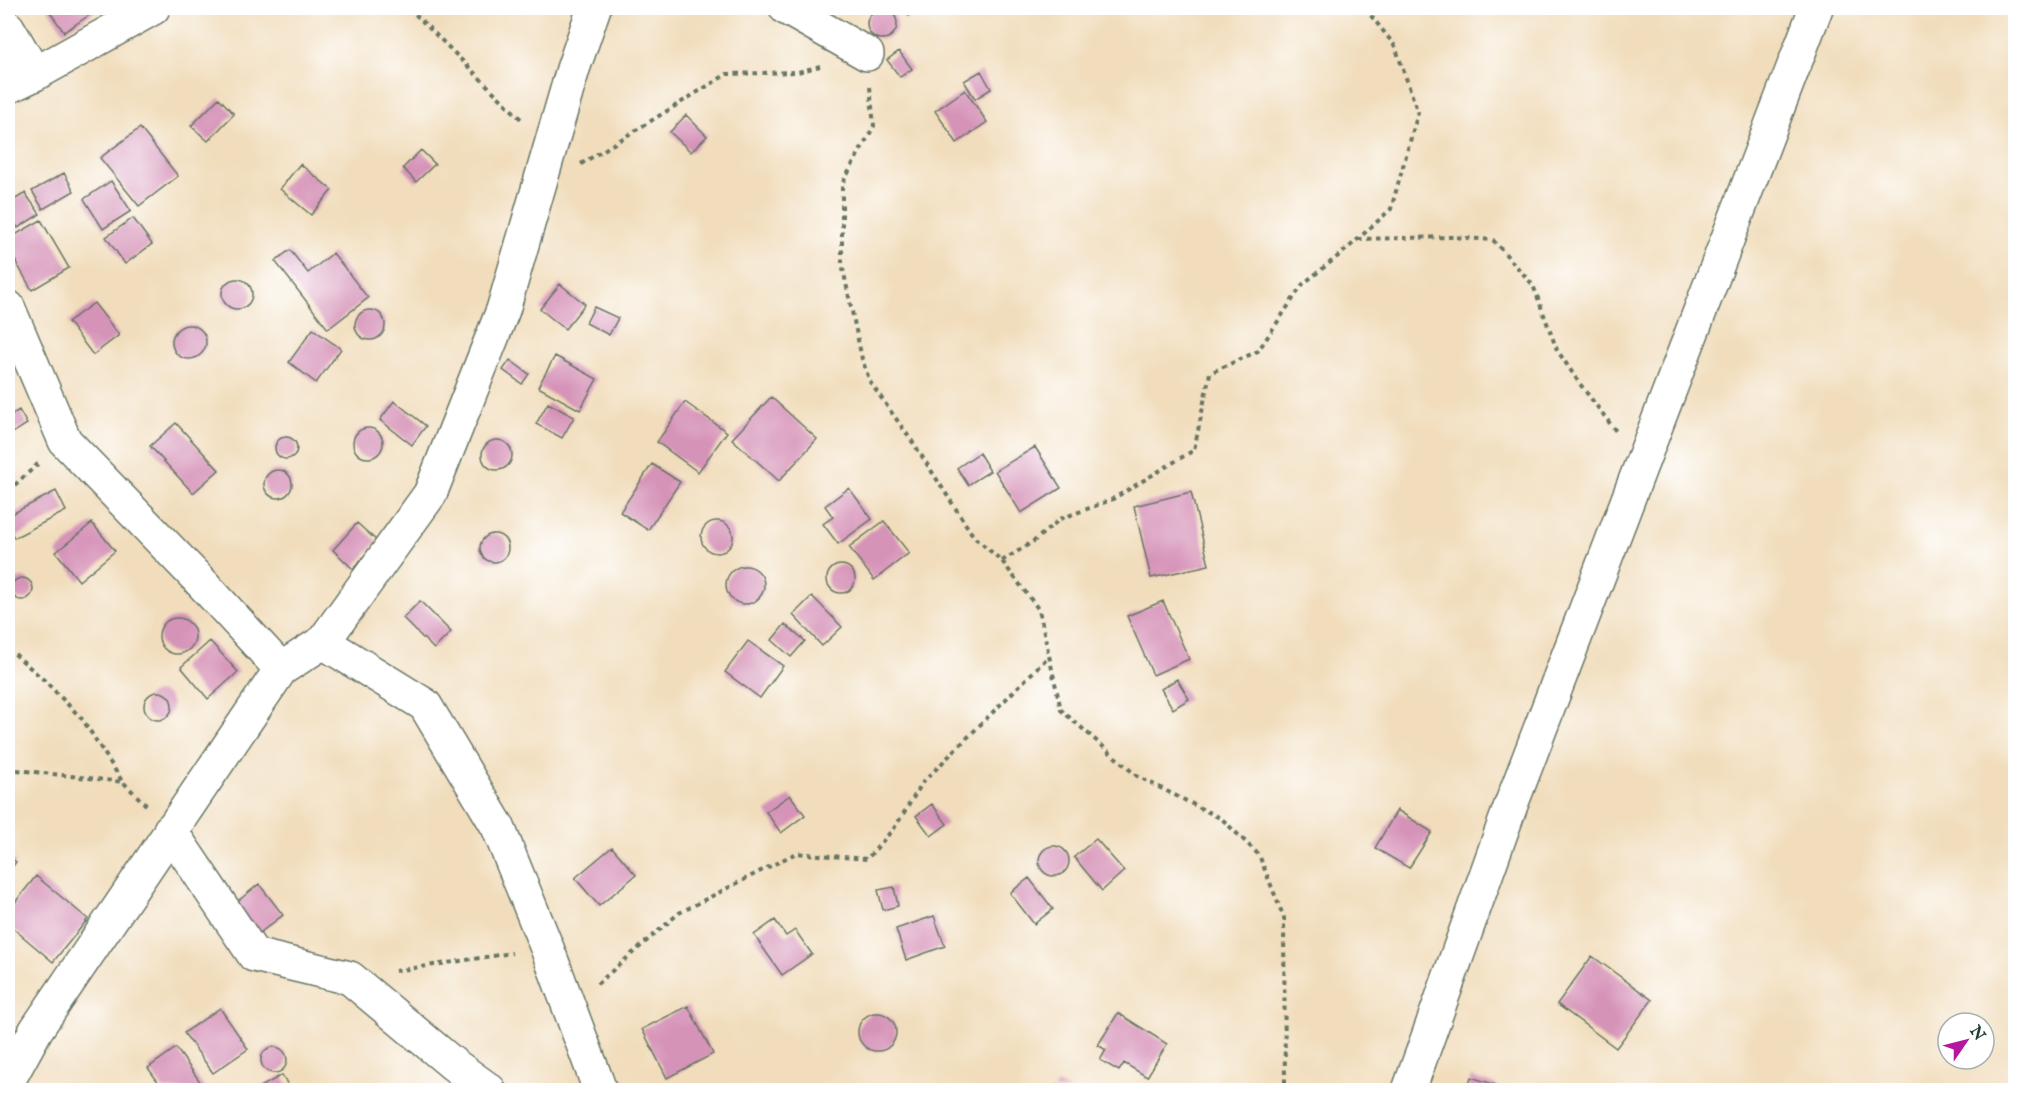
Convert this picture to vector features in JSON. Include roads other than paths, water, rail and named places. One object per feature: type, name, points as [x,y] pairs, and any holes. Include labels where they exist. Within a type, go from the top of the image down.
[{"type":"street","points":[[8,28],[21,80],[153,8]]},
{"type":"street","points":[[786,8],[867,54]]},
{"type":"street","points":[[1409,1090],[1511,806],[1816,8]]},
{"type":"street","points":[[8,1081],[36,1030],[281,669],[322,642],[430,494],[503,310],[573,69],[595,9]]},
{"type":"street","points":[[8,307],[65,441],[281,669]]},
{"type":"street","points":[[322,642],[425,705],[498,827],[547,948],[600,1090]]},
{"type":"street","points":[[170,830],[254,955],[350,978],[453,1064],[489,1090]]}]
